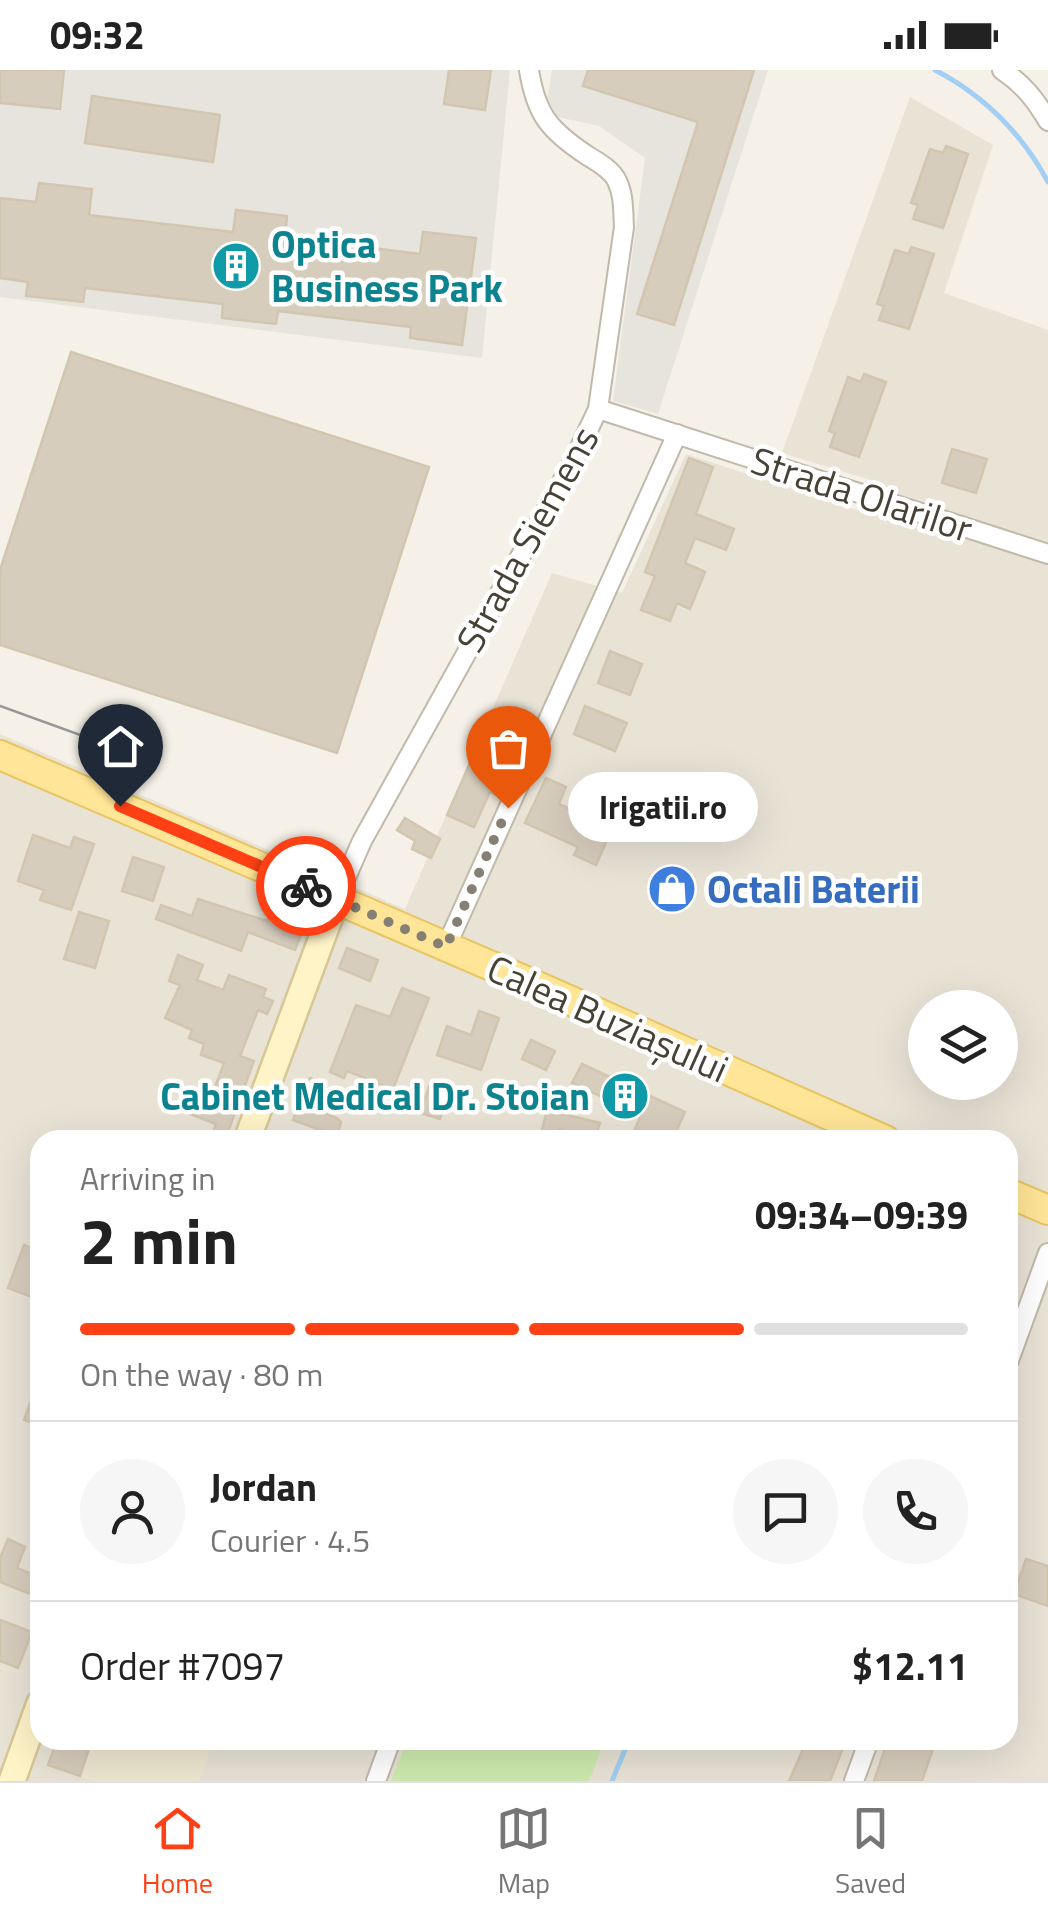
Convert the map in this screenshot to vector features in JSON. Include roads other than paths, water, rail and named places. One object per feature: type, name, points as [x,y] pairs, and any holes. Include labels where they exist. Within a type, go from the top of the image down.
[{"type":"main road","name":"Calea Buziașului","points":[[0,755],[446,947],[854,1130]]},
{"type":"main road","points":[[1018,1196],[1048,1210]]},
{"type":"street","name":"Strada Siemens","points":[[336,900],[362,841],[575,458],[598,409],[624,226],[623,197],[616,177],[542,118],[529,70]]},
{"type":"street","points":[[1002,70],[1019,81],[1048,121]]},
{"type":"street","name":"Strada Olarilor","points":[[598,409],[1048,554]]},
{"type":"street","points":[[446,947],[676,434]]},
{"type":"street","points":[[251,1130],[336,900]]},
{"type":"street","points":[[1018,1336],[1048,1253]]},
{"type":"street","points":[[12,1778],[30,1730]]},
{"type":"street","points":[[376,1781],[387,1750]]},
{"type":"street","points":[[854,1781],[865,1750]]},
{"type":"waterway","points":[[935,70],[1000,117],[1048,182]]},
{"type":"waterway","points":[[612,1781],[625,1750]]},
{"type":"tram line","points":[[0,706],[152,761]]},
{"type":"place","name":"Optica Business Park","points":[[236,266]]},
{"type":"place","name":"Irigatii.ro","points":[[508,808]]},
{"type":"place","name":"Octali Baterii","points":[[672,889]]},
{"type":"place","name":"Cabinet Medical Dr. Stoian","points":[[625,1096]]}]
